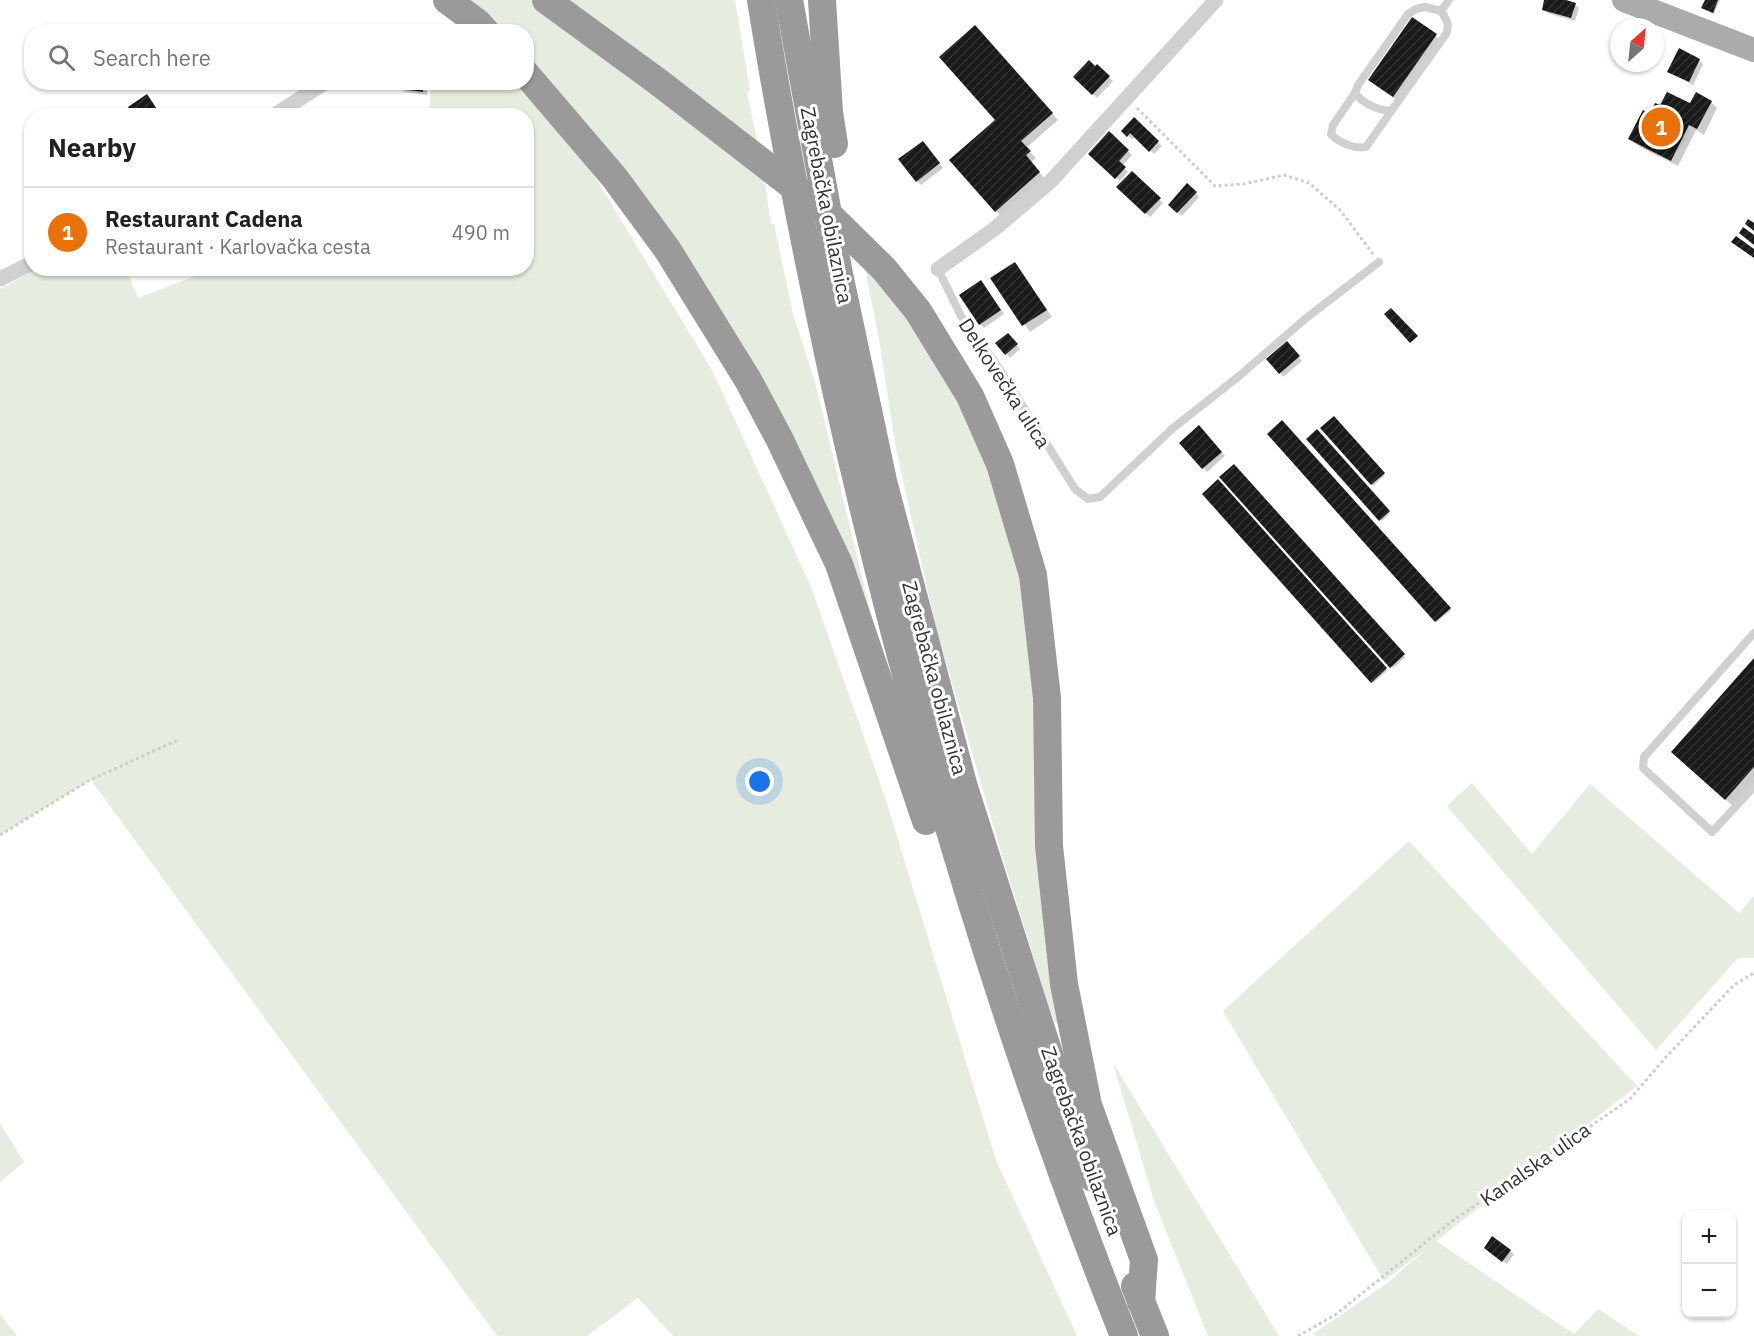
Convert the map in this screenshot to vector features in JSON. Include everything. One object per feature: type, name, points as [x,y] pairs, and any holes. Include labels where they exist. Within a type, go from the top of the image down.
[{"type":"highway","points":[[447,0],[479,24]]},
{"type":"highway","points":[[546,0],[657,81],[825,211],[884,269],[918,311],[970,396],[1000,464],[1033,575],[1047,698],[1049,846],[1064,984],[1088,1105],[1144,1260],[1141,1302]]},
{"type":"highway","points":[[746,0],[767,105],[782,125]]},
{"type":"highway","name":"Zagrebačka obilaznica","points":[[761,0],[804,243],[875,559],[915,713],[936,790],[1016,1042],[1097,1268],[1124,1336]]},
{"type":"highway","name":"Zagrebačka obilaznica","points":[[789,0],[839,274],[883,482],[963,784],[1066,1107],[1155,1336]]},
{"type":"highway","points":[[822,0],[828,112],[861,295],[853,339]]},
{"type":"highway","points":[[534,83],[614,177],[667,249],[748,380],[779,438],[839,564],[985,1009],[1016,1042]]},
{"type":"main road","points":[[1623,0],[1754,50]]},
{"type":"street","name":"Delkovečka ulica","points":[[938,269],[993,230],[1051,182],[1216,0]]},
{"type":"street","points":[[285,108],[314,90]]},
{"type":"street","points":[[0,279],[24,266]]},
{"type":"lane","points":[[1441,12],[1449,0]]},
{"type":"lane","points":[[1425,8],[1441,12],[1448,22],[1446,34],[1366,147],[1358,148],[1336,140],[1331,131],[1358,85],[1408,14],[1416,9],[1425,8]]},
{"type":"lane","points":[[1355,93],[1373,106],[1387,111],[1392,110]]},
{"type":"lane","name":"Delkovečka ulica","points":[[938,269],[961,316],[998,365],[1075,489],[1088,499],[1100,497],[1173,428],[1305,319],[1379,262]]},
{"type":"lane","points":[[1754,633],[1644,757],[1643,768],[1712,832],[1754,787]]},
{"type":"path","points":[[1128,98],[1215,186],[1244,184],[1284,175],[1309,183],[1340,210],[1379,262]]},
{"type":"path","points":[[0,835],[90,780],[177,740]]},
{"type":"path","name":"Kanalska ulica","points":[[1298,1336],[1335,1315],[1451,1222],[1630,1099],[1734,985],[1754,974]]},
{"type":"shaded area","points":[[461,0],[531,0],[763,170],[771,224],[774,224],[793,314],[816,386],[876,635],[823,511],[534,72],[534,24],[488,24]]},
{"type":"shaded area","points":[[560,0],[735,0],[750,91],[747,92],[758,145]]},
{"type":"shaded area","points":[[431,90],[521,90],[586,162],[713,372],[811,587],[885,797],[996,1160],[1077,1336],[673,1336],[638,1298],[587,1336],[497,1336],[91,780],[0,835],[0,289],[24,276],[129,276],[138,298],[196,276],[534,276],[534,108],[429,108]]},
{"type":"shaded area","points":[[864,264],[902,308],[975,430],[1024,582],[1058,1025],[1048,1004],[1003,859],[936,628],[896,449],[878,333]]},
{"type":"shaded area","points":[[1472,783],[1532,854],[1590,784],[1739,913],[1754,896],[1754,958],[1738,958],[1656,1050],[1447,806]]},
{"type":"shaded area","points":[[1409,841],[1637,1086],[1436,1241],[1574,1334],[1598,1309],[1639,1336],[1317,1336],[1313,1334],[1386,1284],[1425,1250],[1384,1281],[1223,1011]]},
{"type":"shaded area","points":[[1113,1063],[1279,1336],[1208,1336],[1154,1201]]},
{"type":"shaded area","points":[[0,1123],[24,1162],[0,1182]]},
{"type":"shaded area","points":[[0,1314],[17,1336],[0,1336]]},
{"type":"building","points":[[1544,0],[1566,0],[1576,3],[1571,18],[1542,10]]},
{"type":"building","points":[[1705,0],[1718,0],[1713,13],[1701,8]]},
{"type":"building","points":[[1412,17],[1437,34],[1393,97],[1368,80]]},
{"type":"building","points":[[975,25],[1053,113],[1021,141],[1031,151],[1026,155],[1040,172],[995,212],[949,160],[995,120],[939,57]]},
{"type":"building","points":[[1679,48],[1700,59],[1689,82],[1667,72]]},
{"type":"building","points":[[1089,60],[1110,76],[1092,95],[1073,77]]},
{"type":"building","points":[[1667,92],[1690,103],[1696,92],[1712,101],[1697,129],[1689,125],[1671,161],[1628,139],[1643,110],[1650,114],[1655,103],[1660,105]]},
{"type":"building","points":[[147,94],[156,108],[129,108]]},
{"type":"building","points":[[1134,117],[1159,141],[1149,152],[1130,133],[1127,137],[1121,131]]},
{"type":"building","points":[[1109,131],[1129,150],[1119,161],[1126,167],[1115,179],[1088,154]]},
{"type":"building","points":[[923,141],[940,163],[916,182],[898,159]]},
{"type":"building","points":[[1132,171],[1161,198],[1145,214],[1116,187]]},
{"type":"building","points":[[1187,183],[1197,192],[1177,213],[1168,205]]},
{"type":"building","points":[[1748,219],[1754,223],[1754,231],[1745,224]]},
{"type":"building","points":[[1743,227],[1754,235],[1754,245],[1739,233]]},
{"type":"building","points":[[1736,236],[1754,249],[1754,258],[1731,242]]},
{"type":"building","points":[[1015,262],[1047,310],[1022,326],[990,278]]},
{"type":"building","points":[[981,280],[1001,310],[979,325],[959,295]]},
{"type":"building","points":[[1391,308],[1418,336],[1410,343],[1384,314]]},
{"type":"building","points":[[1008,333],[1018,344],[1005,355],[995,343]]},
{"type":"building","points":[[1287,341],[1300,356],[1279,374],[1266,359]]},
{"type":"building","points":[[1334,416],[1385,473],[1371,485],[1320,428]]},
{"type":"building","points":[[1282,420],[1451,608],[1435,622],[1267,434]]},
{"type":"building","points":[[1199,425],[1222,452],[1202,469],[1179,443]]},
{"type":"building","points":[[1317,429],[1390,511],[1379,521],[1306,439]]},
{"type":"building","points":[[1234,464],[1405,654],[1390,668],[1219,477]]},
{"type":"building","points":[[1218,479],[1387,668],[1371,683],[1202,494]]},
{"type":"building","points":[[1754,658],[1754,767],[1725,800],[1671,752]]},
{"type":"building","points":[[1492,1236],[1511,1250],[1502,1262],[1484,1248]]},
{"type":"place","name":"Restaurant Cadena","points":[[1661,127]]}]
